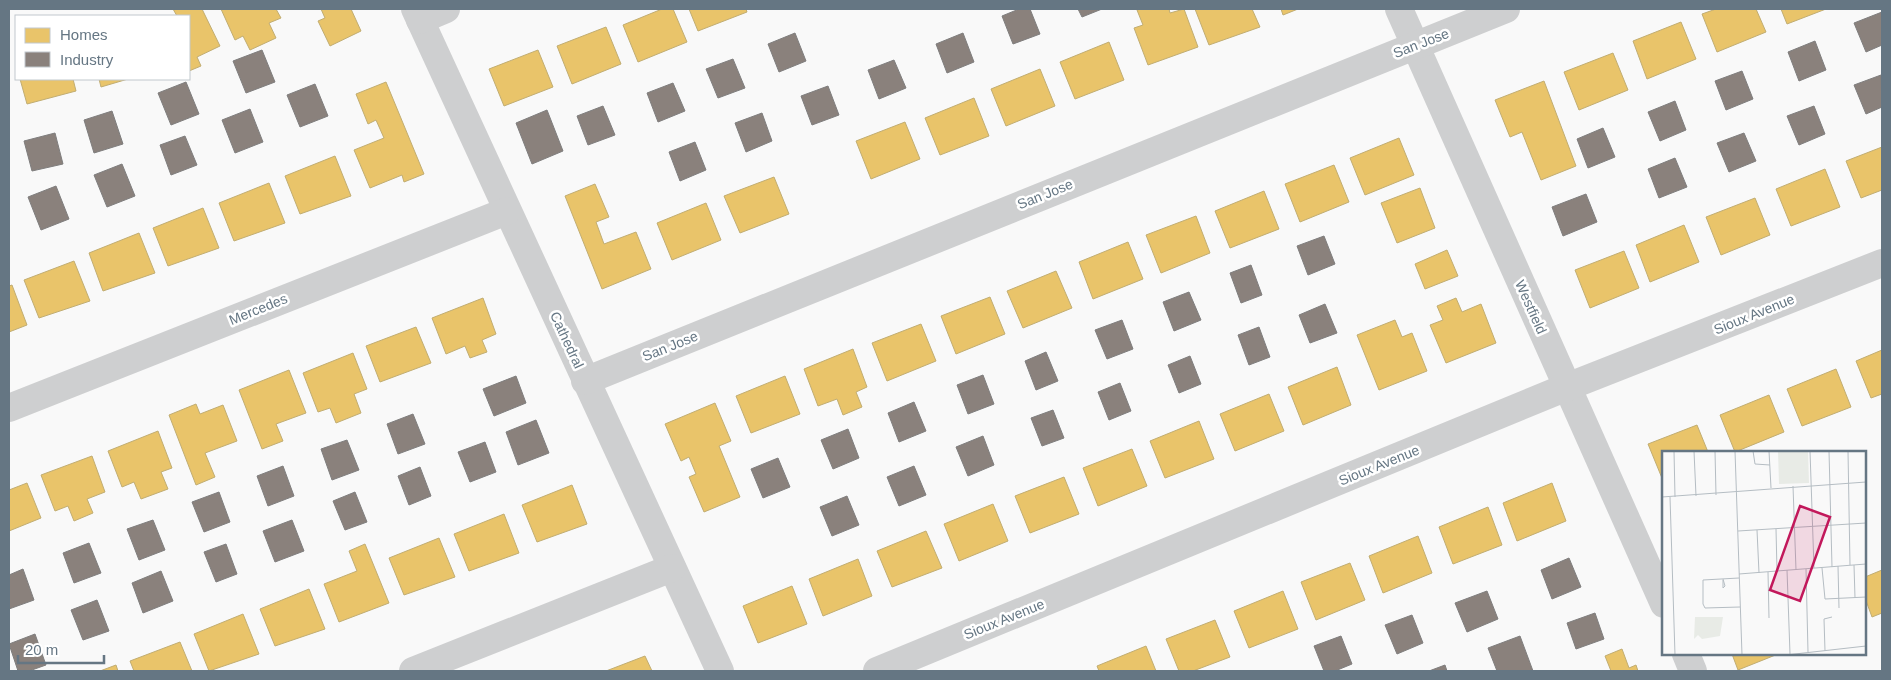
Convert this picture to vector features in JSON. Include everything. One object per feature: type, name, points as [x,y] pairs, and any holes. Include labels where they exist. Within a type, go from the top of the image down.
[{"type":"street","points":[[417,14],[446,9]]},
{"type":"street","name":"Westfield","points":[[1399,9],[1662,600]]},
{"type":"street","name":"San Jose","points":[[585,381],[1506,9]]},
{"type":"street","name":"Cathedral","points":[[417,14],[720,671]]},
{"type":"street","name":"Mercedes","points":[[9,408],[507,211]]},
{"type":"street","name":"Sioux Avenue","points":[[877,671],[1567,388],[1882,263]]},
{"type":"street","points":[[413,671],[672,568]]},
{"type":"street","points":[[1686,655],[1694,671]]},
{"type":"building: Homes","points":[[173,9],[202,9],[220,46],[197,57],[201,66],[190,71],[190,15],[176,15]]},
{"type":"building: Homes","points":[[221,9],[276,9],[281,18],[269,23],[276,38],[250,50],[243,36],[235,40]]},
{"type":"building: Homes","points":[[321,9],[351,9],[361,31],[330,46],[318,21],[325,18]]},
{"type":"building: Homes","points":[[662,9],[673,9],[687,42],[638,62],[623,25]]},
{"type":"building: Homes","points":[[689,9],[746,9],[747,12],[698,31]]},
{"type":"building: Homes","points":[[1169,9],[1170,13],[1184,9],[1198,47],[1148,65],[1134,28],[1143,25],[1137,10]]},
{"type":"building: Homes","points":[[1195,9],[1252,9],[1260,27],[1209,45]]},
{"type":"building: Homes","points":[[1281,9],[1298,9],[1283,15]]},
{"type":"building: Homes","points":[[1716,9],[1756,9],[1766,32],[1717,52],[1702,14]]},
{"type":"building: Homes","points":[[1781,9],[1826,9],[1787,24]]},
{"type":"building: Homes","points":[[1681,22],[1696,59],[1647,79],[1633,41]]},
{"type":"building: Homes","points":[[606,27],[621,64],[572,84],[557,46]]},
{"type":"building: Homes","points":[[1109,42],[1124,80],[1075,99],[1060,62]]},
{"type":"building: Homes","points":[[538,50],[553,87],[504,106],[489,69]]},
{"type":"building: Homes","points":[[1613,53],[1628,90],[1579,110],[1564,72]]},
{"type":"building: Homes","points":[[1040,69],[1055,106],[1006,126],[991,89]]},
{"type":"building: Homes","points":[[20,80],[73,80],[76,91],[27,104]]},
{"type":"building: Homes","points":[[99,80],[125,80],[101,87]]},
{"type":"building: Homes","points":[[1544,81],[1576,166],[1541,180],[1522,132],[1510,137],[1495,100]]},
{"type":"building: Homes","points":[[386,82],[424,174],[404,182],[402,175],[370,188],[354,150],[384,138],[376,120],[368,124],[356,94]]},
{"type":"building: Homes","points":[[974,98],[989,136],[940,155],[925,118]]},
{"type":"building: Homes","points":[[905,122],[920,159],[871,179],[856,141]]},
{"type":"building: Homes","points":[[1399,138],[1414,175],[1365,195],[1350,158]]},
{"type":"building: Homes","points":[[1882,147],[1882,190],[1861,198],[1846,161]]},
{"type":"building: Homes","points":[[335,156],[351,196],[300,214],[285,176]]},
{"type":"building: Homes","points":[[1334,165],[1349,202],[1300,222],[1285,184]]},
{"type":"building: Homes","points":[[1825,169],[1840,207],[1791,226],[1776,189]]},
{"type":"building: Homes","points":[[774,177],[789,214],[740,233],[724,196]]},
{"type":"building: Homes","points":[[269,183],[285,223],[234,241],[219,203]]},
{"type":"building: Homes","points":[[595,184],[609,217],[596,222],[604,244],[636,232],[651,269],[602,289],[565,196]]},
{"type":"building: Homes","points":[[1420,188],[1435,228],[1397,243],[1381,203]]},
{"type":"building: Homes","points":[[1264,191],[1279,229],[1230,248],[1215,211]]},
{"type":"building: Homes","points":[[1755,198],[1770,235],[1721,255],[1706,217]]},
{"type":"building: Homes","points":[[706,203],[721,240],[672,260],[657,223]]},
{"type":"building: Homes","points":[[203,208],[219,248],[168,266],[153,228]]},
{"type":"building: Homes","points":[[1196,216],[1210,253],[1161,273],[1146,235]]},
{"type":"building: Homes","points":[[1684,225],[1699,262],[1650,282],[1636,245]]},
{"type":"building: Homes","points":[[139,233],[155,273],[103,291],[89,253]]},
{"type":"building: Homes","points":[[1128,242],[1143,279],[1093,299],[1079,262]]},
{"type":"building: Homes","points":[[1447,250],[1458,276],[1425,289],[1415,264]]},
{"type":"building: Homes","points":[[1624,251],[1639,288],[1590,308],[1575,270]]},
{"type":"building: Homes","points":[[74,261],[90,301],[39,318],[24,280]]},
{"type":"building: Homes","points":[[1056,271],[1072,308],[1023,328],[1007,291]]},
{"type":"building: Homes","points":[[12,285],[27,325],[9,332],[9,286]]},
{"type":"building: Homes","points":[[990,297],[1005,334],[956,354],[941,316]]},
{"type":"building: Homes","points":[[483,298],[496,334],[482,340],[487,352],[470,358],[465,346],[446,354],[432,318]]},
{"type":"building: Homes","points":[[1456,298],[1462,312],[1481,304],[1496,343],[1446,363],[1430,325],[1443,320],[1437,306]]},
{"type":"building: Homes","points":[[1395,320],[1402,337],[1412,333],[1427,371],[1379,390],[1357,335]]},
{"type":"building: Homes","points":[[921,324],[936,361],[887,381],[872,343]]},
{"type":"building: Homes","points":[[416,327],[431,363],[380,382],[366,346]]},
{"type":"building: Homes","points":[[853,349],[867,387],[856,392],[862,407],[843,415],[837,399],[818,406],[804,369]]},
{"type":"building: Homes","points":[[1882,350],[1882,394],[1871,398],[1856,361]]},
{"type":"building: Homes","points":[[353,353],[367,389],[354,394],[361,413],[336,423],[330,408],[318,412],[303,373]]},
{"type":"building: Homes","points":[[1337,367],[1351,405],[1303,425],[1288,387]]},
{"type":"building: Homes","points":[[1836,369],[1851,407],[1802,426],[1787,389]]},
{"type":"building: Homes","points":[[289,370],[306,413],[276,424],[283,441],[262,449],[239,390]]},
{"type":"building: Homes","points":[[785,376],[800,414],[751,433],[736,396]]},
{"type":"building: Homes","points":[[1269,394],[1284,431],[1235,451],[1220,414]]},
{"type":"building: Homes","points":[[1769,395],[1784,432],[1735,451],[1720,415]]},
{"type":"building: Homes","points":[[715,403],[731,441],[719,446],[740,497],[704,512],[689,477],[696,474],[689,457],[681,461],[665,424]]},
{"type":"building: Homes","points":[[196,404],[200,414],[223,405],[237,441],[205,453],[215,477],[196,485],[169,415]]},
{"type":"building: Homes","points":[[1199,421],[1214,459],[1165,478],[1150,441]]},
{"type":"building: Homes","points":[[1697,425],[1708,451],[1662,451],[1662,478],[1648,444]]},
{"type":"building: Homes","points":[[158,431],[172,468],[161,472],[168,489],[141,499],[134,482],[122,487],[108,451]]},
{"type":"building: Homes","points":[[1132,449],[1147,486],[1098,506],[1083,468]]},
{"type":"building: Homes","points":[[92,456],[105,492],[87,499],[93,513],[74,521],[68,506],[55,511],[41,475]]},
{"type":"building: Homes","points":[[1064,477],[1079,514],[1030,533],[1015,496]]},
{"type":"building: Homes","points":[[27,483],[41,518],[9,531],[9,490]]},
{"type":"building: Homes","points":[[1552,483],[1566,521],[1517,541],[1503,503]]},
{"type":"building: Homes","points":[[572,485],[587,524],[537,542],[522,505]]},
{"type":"building: Homes","points":[[993,504],[1008,541],[959,561],[944,524]]},
{"type":"building: Homes","points":[[1488,507],[1502,545],[1453,564],[1439,527]]},
{"type":"building: Homes","points":[[504,514],[519,553],[469,571],[454,534]]},
{"type":"building: Homes","points":[[926,531],[942,568],[892,587],[877,551]]},
{"type":"building: Homes","points":[[1418,536],[1432,573],[1383,593],[1369,556]]},
{"type":"building: Homes","points":[[439,538],[455,577],[404,595],[389,558]]},
{"type":"building: Homes","points":[[365,544],[389,603],[339,622],[324,584],[357,571],[349,551]]},
{"type":"building: Homes","points":[[858,559],[872,596],[823,616],[809,579]]},
{"type":"building: Homes","points":[[1350,563],[1365,600],[1316,620],[1301,582]]},
{"type":"building: Homes","points":[[1882,570],[1882,613],[1872,617],[1866,601],[1866,577]]},
{"type":"building: Homes","points":[[792,586],[807,624],[758,643],[743,606]]},
{"type":"building: Homes","points":[[309,589],[325,629],[275,646],[260,609]]},
{"type":"building: Homes","points":[[1283,591],[1298,629],[1249,648],[1234,611]]},
{"type":"building: Homes","points":[[243,614],[259,654],[209,671],[194,634]]},
{"type":"building: Homes","points":[[1215,620],[1230,657],[1193,671],[1179,671],[1166,639]]},
{"type":"building: Homes","points":[[180,642],[192,671],[134,671],[130,661]]},
{"type":"building: Homes","points":[[1146,646],[1156,671],[1099,671],[1097,666]]},
{"type":"building: Homes","points":[[1622,649],[1629,668],[1636,665],[1638,671],[1611,671],[1605,656]]},
{"type":"building: Homes","points":[[1732,655],[1776,655],[1738,670]]},
{"type":"building: Homes","points":[[645,656],[652,671],[606,671]]},
{"type":"building: Homes","points":[[116,665],[118,671],[100,671]]},
{"type":"building: Industry","points":[[1019,9],[1030,9],[1040,34],[1013,44],[1002,16]]},
{"type":"building: Industry","points":[[1078,9],[1102,9],[1082,17]]},
{"type":"building: Industry","points":[[1882,12],[1882,45],[1866,52],[1854,23]]},
{"type":"building: Industry","points":[[795,33],[806,61],[779,72],[768,44]]},
{"type":"building: Industry","points":[[963,33],[974,62],[947,73],[936,44]]},
{"type":"building: Industry","points":[[1815,41],[1826,70],[1799,81],[1788,52]]},
{"type":"building: Industry","points":[[262,50],[275,82],[246,93],[233,61]]},
{"type":"building: Industry","points":[[733,59],[745,88],[718,98],[706,69]]},
{"type":"building: Industry","points":[[894,60],[906,88],[879,99],[868,70]]},
{"type":"building: Industry","points":[[1742,71],[1753,99],[1726,110],[1715,81]]},
{"type":"building: Industry","points":[[1881,75],[1882,107],[1866,114],[1854,85]]},
{"type":"building: Industry","points":[[186,82],[199,114],[171,125],[158,93]]},
{"type":"building: Industry","points":[[673,83],[685,111],[658,122],[647,93]]},
{"type":"building: Industry","points":[[315,84],[328,116],[300,127],[287,95]]},
{"type":"building: Industry","points":[[828,86],[839,115],[812,125],[801,96]]},
{"type":"building: Industry","points":[[1675,101],[1686,130],[1660,141],[1648,112]]},
{"type":"building: Industry","points":[[603,106],[615,135],[588,145],[577,116]]},
{"type":"building: Industry","points":[[1814,106],[1825,134],[1799,145],[1787,116]]},
{"type":"building: Industry","points":[[250,109],[263,142],[235,153],[222,120]]},
{"type":"building: Industry","points":[[547,110],[563,151],[532,164],[516,123]]},
{"type":"building: Industry","points":[[112,111],[123,144],[94,153],[84,120]]},
{"type":"building: Industry","points":[[762,113],[772,141],[746,152],[735,123]]},
{"type":"building: Industry","points":[[1603,128],[1615,157],[1588,168],[1577,139]]},
{"type":"building: Industry","points":[[55,133],[63,164],[32,171],[24,141]]},
{"type":"building: Industry","points":[[1744,133],[1756,161],[1729,172],[1717,143]]},
{"type":"building: Industry","points":[[185,136],[197,165],[171,175],[160,145]]},
{"type":"building: Industry","points":[[695,142],[706,170],[680,181],[669,152]]},
{"type":"building: Industry","points":[[1675,158],[1687,187],[1659,198],[1648,169]]},
{"type":"building: Industry","points":[[122,164],[135,196],[107,207],[94,175]]},
{"type":"building: Industry","points":[[56,186],[69,219],[41,230],[28,197]]},
{"type":"building: Industry","points":[[1586,194],[1597,222],[1563,236],[1552,207]]},
{"type":"building: Industry","points":[[1324,236],[1335,264],[1308,275],[1297,246]]},
{"type":"building: Industry","points":[[1251,265],[1262,295],[1241,303],[1230,273]]},
{"type":"building: Industry","points":[[1189,292],[1201,320],[1174,331],[1163,302]]},
{"type":"building: Industry","points":[[1325,304],[1337,333],[1310,343],[1299,315]]},
{"type":"building: Industry","points":[[1122,320],[1133,349],[1107,359],[1095,330]]},
{"type":"building: Industry","points":[[1259,327],[1270,357],[1249,365],[1238,335]]},
{"type":"building: Industry","points":[[1046,352],[1058,381],[1036,390],[1025,361]]},
{"type":"building: Industry","points":[[1190,356],[1201,384],[1179,393],[1168,365]]},
{"type":"building: Industry","points":[[983,375],[994,404],[968,414],[957,385]]},
{"type":"building: Industry","points":[[516,376],[526,403],[494,416],[483,389]]},
{"type":"building: Industry","points":[[1120,383],[1131,411],[1109,420],[1098,392]]},
{"type":"building: Industry","points":[[914,402],[926,431],[899,442],[888,413]]},
{"type":"building: Industry","points":[[1053,410],[1064,438],[1042,446],[1031,418]]},
{"type":"building: Industry","points":[[413,414],[425,444],[398,454],[387,424]]},
{"type":"building: Industry","points":[[536,420],[549,453],[518,465],[506,432]]},
{"type":"building: Industry","points":[[848,429],[859,458],[833,469],[821,440]]},
{"type":"building: Industry","points":[[983,436],[994,465],[968,476],[956,447]]},
{"type":"building: Industry","points":[[347,440],[359,470],[332,480],[321,449]]},
{"type":"building: Industry","points":[[485,442],[496,472],[470,482],[458,452]]},
{"type":"building: Industry","points":[[778,458],[790,487],[763,498],[751,469]]},
{"type":"building: Industry","points":[[283,466],[294,496],[268,506],[257,476]]},
{"type":"building: Industry","points":[[914,466],[926,495],[899,506],[887,477]]},
{"type":"building: Industry","points":[[420,467],[431,496],[409,505],[398,476]]},
{"type":"building: Industry","points":[[219,492],[230,522],[204,532],[192,502]]},
{"type":"building: Industry","points":[[355,492],[367,522],[345,530],[333,501]]},
{"type":"building: Industry","points":[[847,496],[859,525],[832,536],[820,507]]},
{"type":"building: Industry","points":[[153,520],[165,550],[139,560],[127,529]]},
{"type":"building: Industry","points":[[292,520],[304,551],[275,562],[263,531]]},
{"type":"building: Industry","points":[[89,543],[101,573],[74,583],[63,553]]},
{"type":"building: Industry","points":[[226,544],[237,574],[216,582],[204,552]]},
{"type":"building: Industry","points":[[1569,558],[1581,587],[1552,599],[1541,570]]},
{"type":"building: Industry","points":[[23,569],[34,600],[9,609],[9,575]]},
{"type":"building: Industry","points":[[161,571],[173,601],[143,613],[132,583]]},
{"type":"building: Industry","points":[[1487,591],[1498,619],[1467,632],[1455,603]]},
{"type":"building: Industry","points":[[97,600],[109,631],[83,640],[71,610]]},
{"type":"building: Industry","points":[[1595,613],[1604,639],[1576,649],[1567,623]]},
{"type":"building: Industry","points":[[1412,615],[1423,643],[1397,654],[1385,625]]},
{"type":"building: Industry","points":[[35,634],[46,665],[29,671],[18,671],[9,644]]},
{"type":"building: Industry","points":[[1341,636],[1352,664],[1335,671],[1324,671],[1314,646]]},
{"type":"building: Industry","points":[[1520,636],[1533,671],[1497,671],[1488,648]]},
{"type":"building: Industry","points":[[1445,665],[1447,671],[1429,671]]}]
